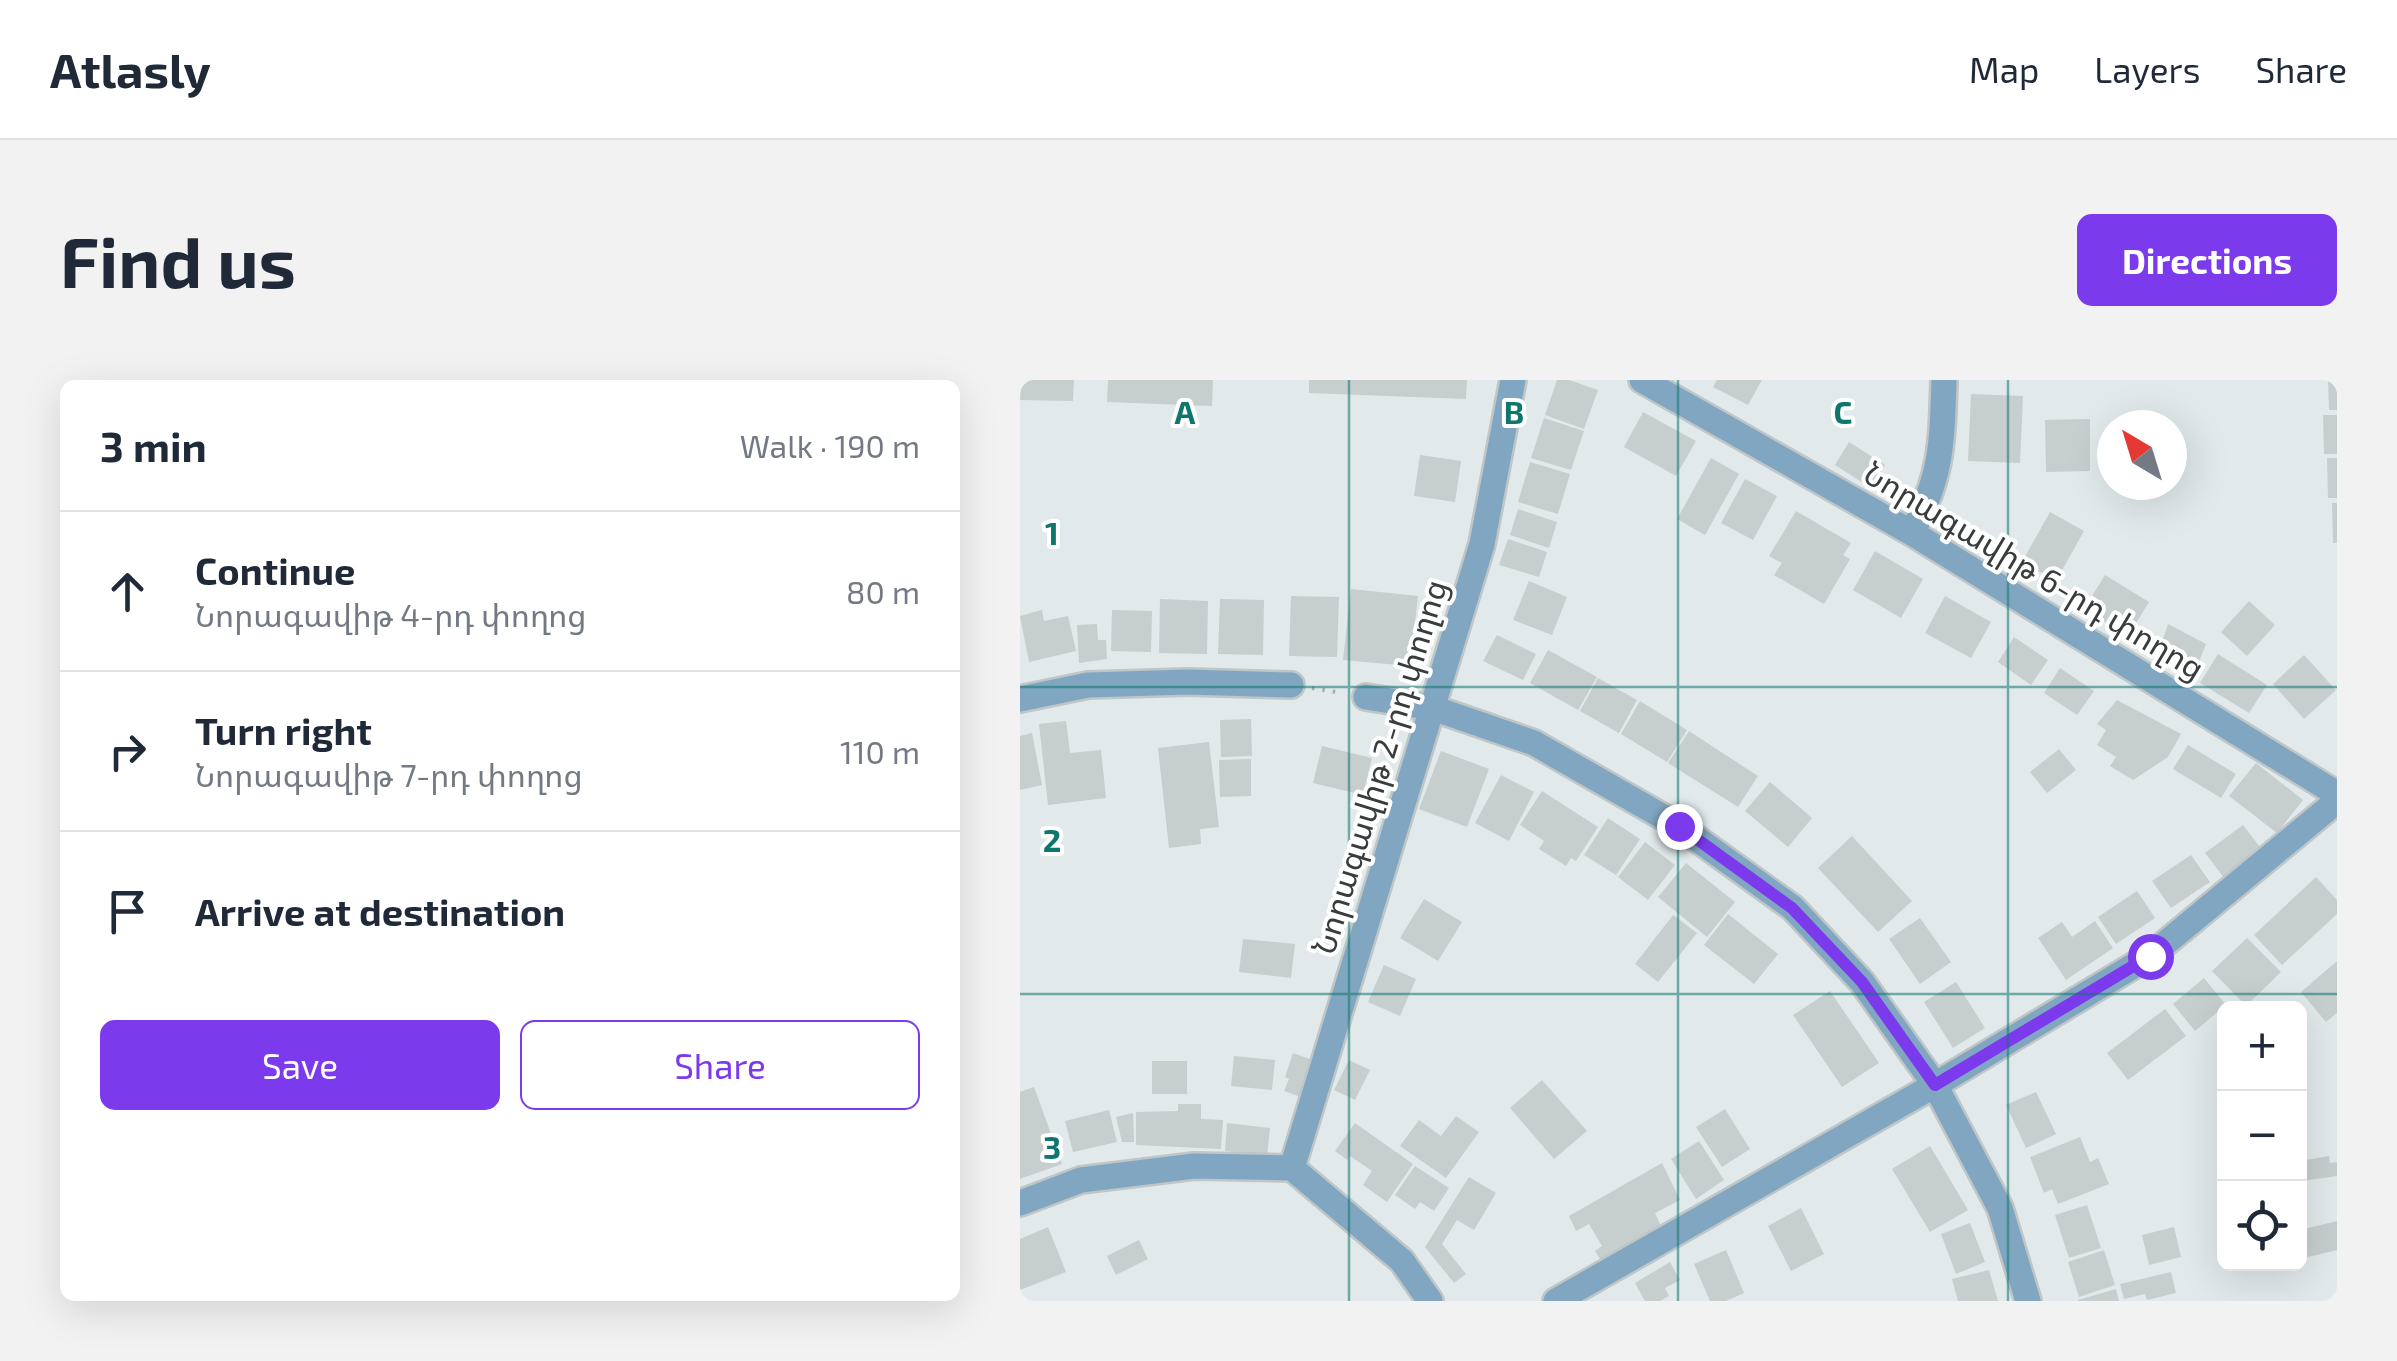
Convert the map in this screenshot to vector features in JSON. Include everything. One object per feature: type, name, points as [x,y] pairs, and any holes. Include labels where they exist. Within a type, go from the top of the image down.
[{"type":"street","name":"Նորագավիթ 2-րդ փողոց","points":[[1292,1168],[1482,544],[1513,380]]},
{"type":"street","name":"Նորագավիթ 6-րդ փողոց","points":[[1642,380],[1912,533],[2337,797]]},
{"type":"street","points":[[1912,533],[1930,497],[1942,451],[1944,380]]},
{"type":"street","points":[[1020,699],[1088,685],[1291,684]]},
{"type":"street","points":[[1366,697],[1433,708],[1534,743],[1679,826],[1792,908],[1862,982],[1935,1085],[2000,1208],[2028,1301]]},
{"type":"street","points":[[1556,1301],[1935,1085],[2150,956],[2337,797]]},
{"type":"street","points":[[1020,1204],[1080,1180],[1194,1166],[1292,1168],[1402,1261],[1430,1301]]},
{"type":"path","points":[[1291,684],[1366,697]]},
{"type":"building","points":[[1021,380],[1074,380],[1073,401],[1020,400]]},
{"type":"building","points":[[1108,380],[1213,380],[1212,406],[1107,402]]},
{"type":"building","points":[[1309,380],[1467,380],[1466,399],[1309,393]]},
{"type":"building","points":[[1557,380],[1598,390],[1584,429],[1545,415]]},
{"type":"building","points":[[1717,380],[1762,380],[1748,405],[1713,387]]},
{"type":"building","points":[[2328,380],[2337,380],[2337,410],[2329,410]]},
{"type":"building","points":[[1971,394],[2023,396],[2020,463],[1968,461]]},
{"type":"building","points":[[1643,412],[1696,441],[1676,476],[1624,447]]},
{"type":"building","points":[[2323,415],[2337,415],[2337,454],[2324,454]]},
{"type":"building","points":[[1544,418],[1584,431],[1571,470],[1531,458]]},
{"type":"building","points":[[2090,419],[2090,471],[2046,472],[2045,420]]},
{"type":"building","points":[[1849,442],[1885,465],[1871,488],[1835,465]]},
{"type":"building","points":[[1420,455],[1461,461],[1455,502],[1414,496]]},
{"type":"building","points":[[1711,458],[1739,474],[1705,535],[1677,519]]},
{"type":"building","points":[[2327,458],[2337,458],[2337,498],[2328,498]]},
{"type":"building","points":[[1530,462],[1570,474],[1558,514],[1518,502]]},
{"type":"building","points":[[1745,479],[1777,496],[1753,540],[1721,523]]},
{"type":"building","points":[[2332,503],[2337,503],[2337,543],[2333,543]]},
{"type":"building","points":[[1518,509],[1557,522],[1549,548],[1510,535]]},
{"type":"building","points":[[1796,511],[1851,543],[1843,555],[1850,559],[1824,604],[1774,575],[1782,563],[1769,556]]},
{"type":"building","points":[[2050,512],[2084,531],[2056,581],[2022,562]]},
{"type":"building","points":[[1508,539],[1547,552],[1539,577],[1499,565]]},
{"type":"building","points":[[1875,551],[1923,579],[1901,618],[1853,590]]},
{"type":"building","points":[[2105,575],[2149,602],[2128,636],[2084,609]]},
{"type":"building","points":[[1529,581],[1567,597],[1552,635],[1513,620]]},
{"type":"building","points":[[1351,589],[1418,596],[1410,666],[1343,660]]},
{"type":"building","points":[[1291,596],[1339,597],[1337,657],[1289,656]]},
{"type":"building","points":[[1945,596],[1991,622],[1971,658],[1925,633]]},
{"type":"building","points":[[1160,599],[1208,601],[1207,654],[1159,653]]},
{"type":"building","points":[[1220,599],[1264,600],[1263,655],[1218,654]]},
{"type":"building","points":[[2249,601],[2275,625],[2247,656],[2221,632]]},
{"type":"building","points":[[1042,610],[1044,621],[1068,616],[1076,651],[1029,662],[1020,616]]},
{"type":"building","points":[[1112,610],[1152,611],[1151,652],[1111,651]]},
{"type":"building","points":[[1097,624],[1098,640],[1106,640],[1107,659],[1079,663],[1077,625]]},
{"type":"building","points":[[2168,624],[2206,644],[2193,677],[2157,657]]},
{"type":"building","points":[[1497,635],[1536,654],[1523,680],[1483,661]]},
{"type":"building","points":[[2014,637],[2048,660],[2031,685],[1998,662]]},
{"type":"building","points":[[1548,650],[1597,677],[1578,710],[1530,683]]},
{"type":"building","points":[[2218,654],[2267,685],[2249,713],[2200,683]]},
{"type":"building","points":[[2304,655],[2336,690],[2304,719],[2273,684]]},
{"type":"building","points":[[2060,668],[2094,691],[2077,715],[2044,693]]},
{"type":"building","points":[[1598,678],[1637,700],[1619,733],[1580,711]]},
{"type":"building","points":[[2117,700],[2181,734],[2168,757],[2133,780],[2110,766],[2116,757],[2097,745],[2106,730],[2097,724]]},
{"type":"building","points":[[1640,701],[1687,730],[1667,762],[1621,734]]},
{"type":"building","points":[[1251,719],[1252,756],[1221,757],[1220,720]]},
{"type":"building","points":[[1066,721],[1070,753],[1101,750],[1106,798],[1048,805],[1039,724]]},
{"type":"building","points":[[1689,731],[1758,776],[1738,807],[1668,763]]},
{"type":"building","points":[[1032,733],[1042,785],[1020,790],[1020,736]]},
{"type":"building","points":[[1209,742],[1219,827],[1200,829],[1201,844],[1169,848],[1158,748]]},
{"type":"building","points":[[2188,745],[2236,774],[2221,798],[2173,769]]},
{"type":"building","points":[[1322,746],[1372,758],[1363,795],[1313,783]]},
{"type":"building","points":[[2059,749],[2076,770],[2047,793],[2030,772]]},
{"type":"building","points":[[1441,751],[1489,769],[1467,827],[1419,809]]},
{"type":"building","points":[[1251,759],[1251,796],[1220,797],[1219,760]]},
{"type":"building","points":[[2256,763],[2303,800],[2277,833],[2229,796]]},
{"type":"building","points":[[1501,775],[1534,792],[1509,841],[1475,823]]},
{"type":"building","points":[[1770,782],[1812,818],[1788,847],[1745,811]]},
{"type":"building","points":[[1542,791],[1598,827],[1576,861],[1571,858],[1566,866],[1539,849],[1544,841],[1520,825]]},
{"type":"building","points":[[1608,818],[1640,839],[1616,875],[1584,855]]},
{"type":"building","points":[[2243,825],[2263,851],[2225,879],[2205,853]]},
{"type":"building","points":[[1852,836],[1912,901],[1878,932],[1818,868]]},
{"type":"building","points":[[1645,842],[1675,865],[1648,900],[1618,877]]},
{"type":"building","points":[[2191,855],[2210,882],[2171,908],[2152,881]]},
{"type":"building","points":[[1686,863],[1735,902],[1707,937],[1658,897]]},
{"type":"building","points":[[2316,877],[2337,900],[2337,914],[2282,965],[2254,935]]},
{"type":"building","points":[[2137,891],[2155,918],[2116,944],[2098,917]]},
{"type":"building","points":[[1424,899],[1462,922],[1438,961],[1400,938]]},
{"type":"building","points":[[1728,914],[1778,954],[1754,984],[1704,945]]},
{"type":"building","points":[[1673,915],[1697,933],[1658,982],[1635,964]]},
{"type":"building","points":[[1920,918],[1951,962],[1920,984],[1889,939]]},
{"type":"building","points":[[2095,921],[2113,948],[2066,980],[2038,938],[2062,922],[2072,937]]},
{"type":"building","points":[[2247,938],[2281,972],[2251,1001],[2241,1001],[2212,971]]},
{"type":"building","points":[[1243,939],[1295,944],[1291,978],[1239,972]]},
{"type":"building","points":[[2337,961],[2337,1013],[2326,1022],[2301,992]]},
{"type":"building","points":[[1384,965],[1416,979],[1400,1016],[1368,1002]]},
{"type":"building","points":[[2204,978],[2223,1001],[2217,1001],[2217,1013],[2195,1031],[2173,1004]]},
{"type":"building","points":[[1956,982],[1985,1028],[1953,1048],[1924,1002]]},
{"type":"building","points":[[1830,991],[1879,1063],[1842,1087],[1793,1015]]},
{"type":"building","points":[[2165,1009],[2186,1036],[2128,1080],[2107,1053]]},
{"type":"building","points":[[1293,1053],[1315,1061],[1301,1097],[1284,1091]]},
{"type":"building","points":[[1234,1056],[1275,1060],[1272,1090],[1231,1086]]},
{"type":"building","points":[[1349,1060],[1370,1070],[1355,1100],[1334,1090]]},
{"type":"building","points":[[1152,1061],[1187,1061],[1187,1094],[1152,1094]]},
{"type":"building","points":[[1542,1080],[1587,1131],[1554,1159],[1510,1108]]},
{"type":"building","points":[[1034,1087],[1062,1164],[1020,1179],[1020,1092]]},
{"type":"building","points":[[2036,1092],[2056,1134],[2026,1148],[2006,1105]]},
{"type":"building","points":[[1178,1104],[1201,1104],[1201,1119],[1223,1120],[1221,1149],[1136,1145],[1136,1112],[1178,1111]]},
{"type":"building","points":[[1725,1109],[1750,1149],[1722,1167],[1696,1127]]},
{"type":"building","points":[[1109,1110],[1117,1142],[1073,1152],[1065,1121]]},
{"type":"building","points":[[1133,1113],[1134,1142],[1122,1142],[1116,1117]]},
{"type":"building","points":[[1456,1116],[1479,1132],[1446,1178],[1400,1146],[1419,1120],[1441,1136]]},
{"type":"building","points":[[1227,1123],[1270,1128],[1267,1155],[1225,1151]]},
{"type":"building","points":[[1355,1123],[1413,1164],[1387,1202],[1363,1185],[1372,1171],[1335,1151]]},
{"type":"building","points":[[2080,1137],[2090,1162],[2098,1158],[2109,1184],[2058,1204],[2052,1189],[2044,1193],[2030,1157]]},
{"type":"building","points":[[1699,1141],[1724,1180],[1696,1199],[1671,1159]]},
{"type":"building","points":[[1930,1146],[1968,1210],[1930,1232],[1892,1169]]},
{"type":"building","points":[[2329,1156],[2330,1163],[2337,1162],[2337,1176],[2307,1180],[2307,1160]]},
{"type":"building","points":[[1662,1163],[1680,1200],[1655,1213],[1664,1232],[1605,1267],[1595,1251],[1602,1246],[1589,1224],[1576,1231],[1569,1216]]},
{"type":"building","points":[[1415,1166],[1449,1188],[1434,1211],[1420,1202],[1415,1209],[1395,1195]]},
{"type":"building","points":[[1469,1177],[1496,1193],[1474,1230],[1457,1220],[1442,1244],[1466,1274],[1454,1283],[1425,1247]]},
{"type":"building","points":[[2087,1205],[2101,1248],[2069,1258],[2055,1215]]},
{"type":"building","points":[[1801,1208],[1824,1254],[1791,1271],[1768,1226]]},
{"type":"building","points":[[2337,1221],[2337,1250],[2307,1257],[2307,1228]]},
{"type":"building","points":[[1970,1223],[1985,1262],[1956,1274],[1941,1234]]},
{"type":"building","points":[[1048,1227],[1066,1272],[1020,1290],[1020,1239]]},
{"type":"building","points":[[2174,1227],[2181,1257],[2149,1265],[2142,1235]]},
{"type":"building","points":[[1139,1240],[1148,1259],[1116,1275],[1107,1256]]},
{"type":"building","points":[[1726,1250],[1744,1293],[1726,1301],[1710,1301],[1694,1264]]},
{"type":"building","points":[[2104,1250],[2115,1285],[2079,1297],[2068,1262]]},
{"type":"building","points":[[1670,1262],[1680,1280],[1665,1288],[1669,1296],[1660,1301],[1645,1301],[1635,1283]]},
{"type":"building","points":[[1989,1270],[1998,1301],[1958,1301],[1952,1279]]},
{"type":"building","points":[[2171,1272],[2176,1293],[2147,1300],[2145,1294],[2124,1299],[2120,1284]]},
{"type":"building","points":[[2116,1289],[2119,1301],[2078,1301],[2078,1300]]},
{"type":"route","points":[[1679,826],[1792,908],[1862,982],[1935,1085],[2150,956]]}]
